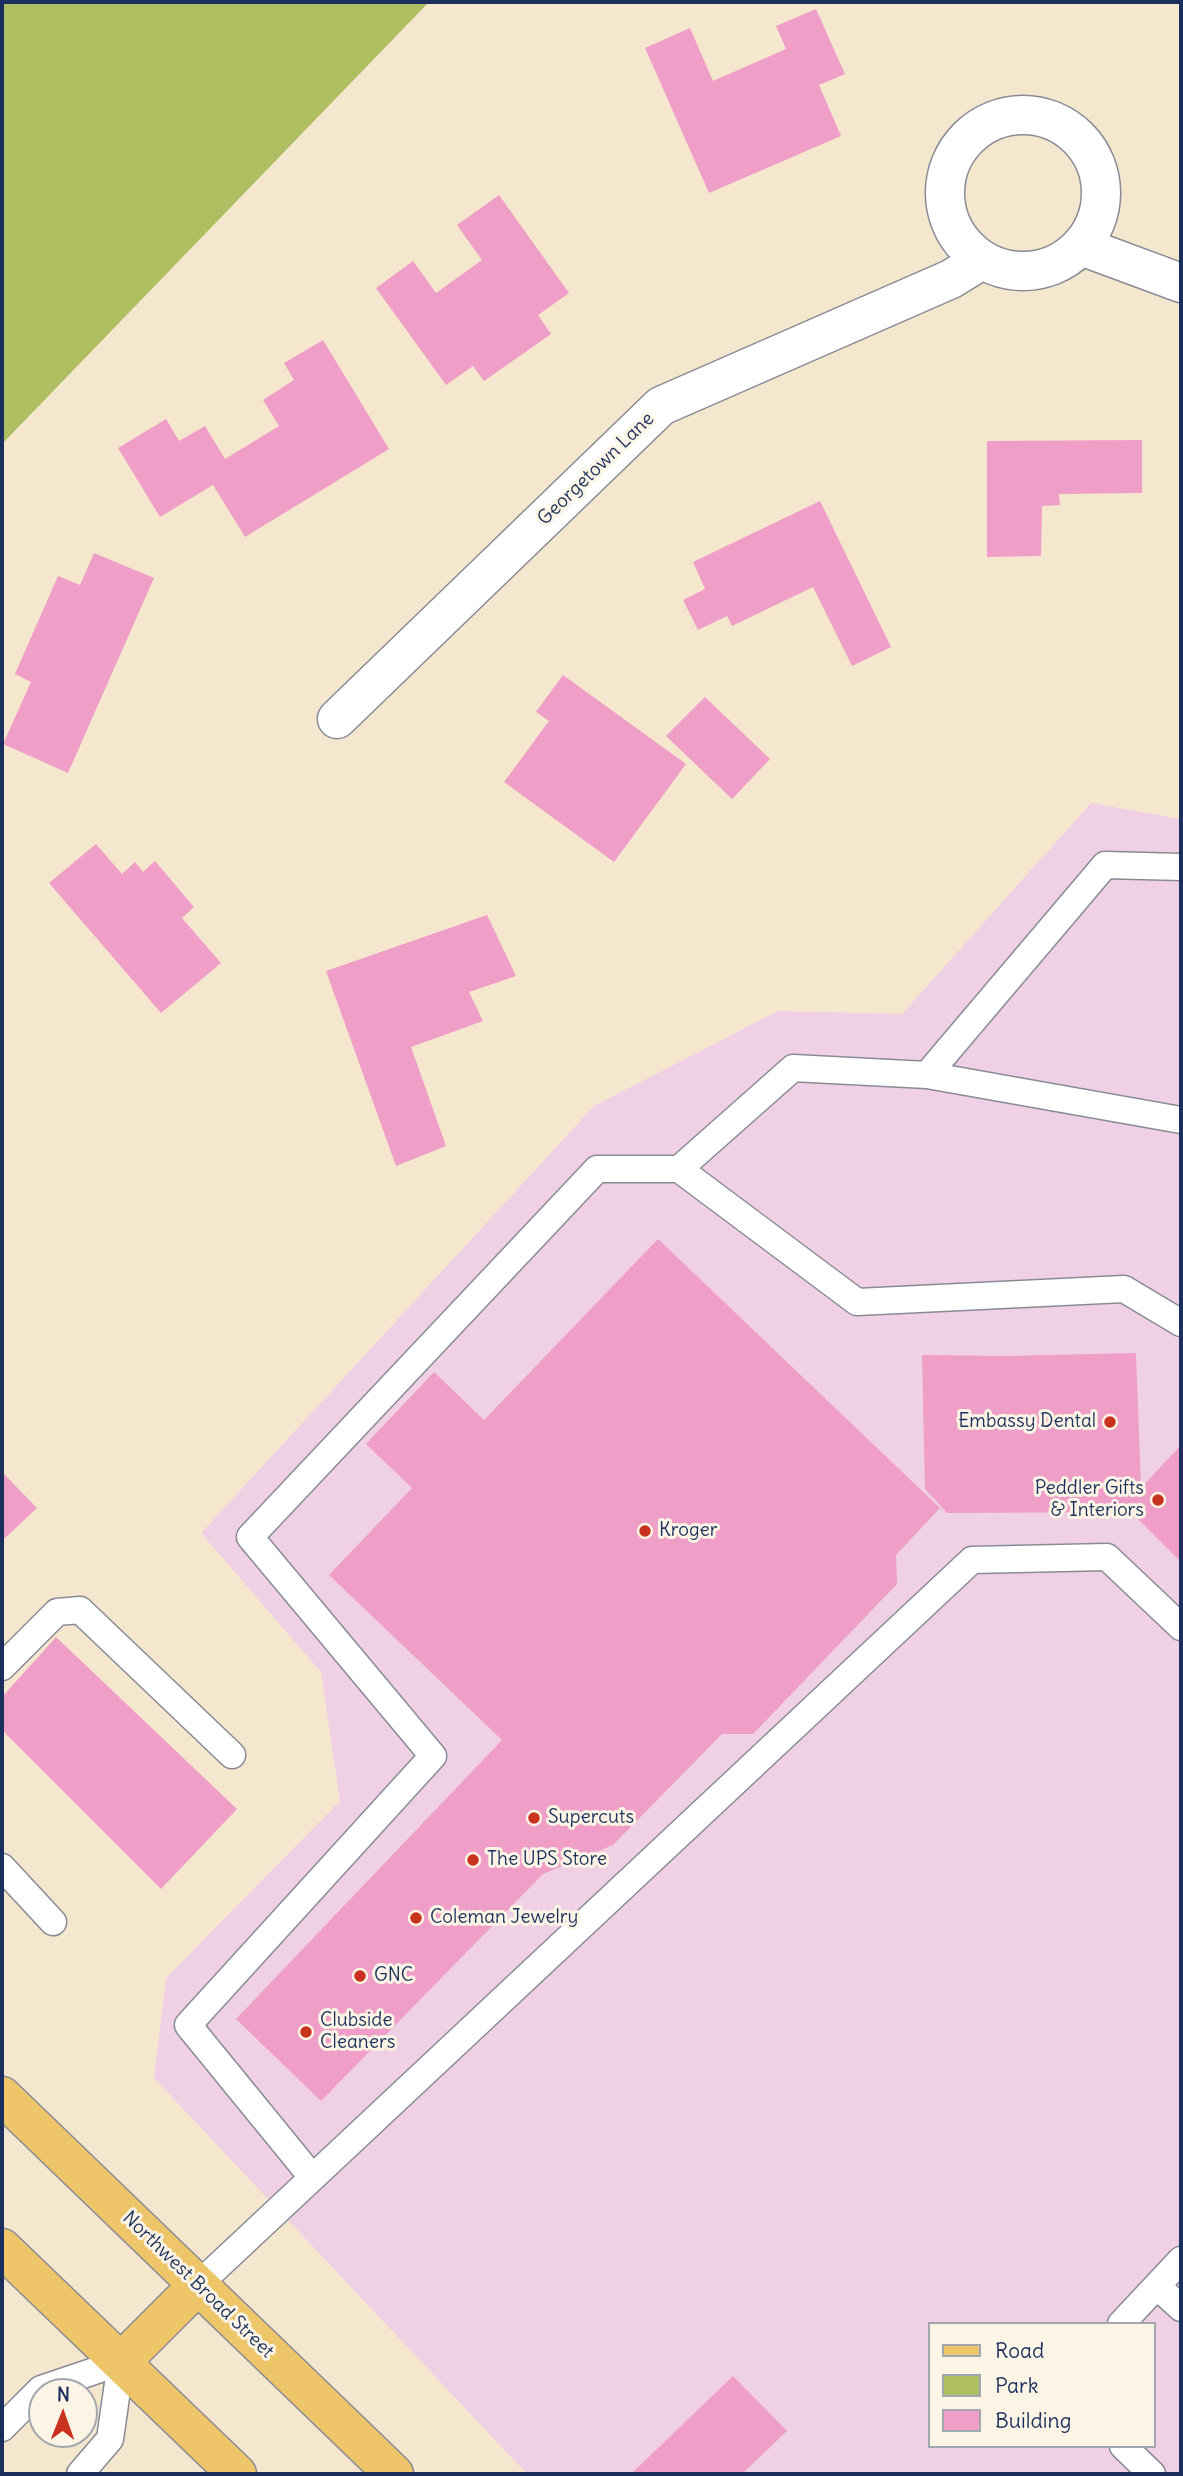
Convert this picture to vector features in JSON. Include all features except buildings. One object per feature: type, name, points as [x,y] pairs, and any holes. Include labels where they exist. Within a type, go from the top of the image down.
[{"type":"main road","name":"Northwest Broad Street","points":[[2,2096],[394,2474]]},
{"type":"main road","points":[[2,2248],[237,2474]]},
{"type":"main road","points":[[121,2362],[198,2285]]},
{"type":"street","points":[[1029,115],[1054,121],[1076,135],[1092,155],[1101,179],[1101,205],[1093,229],[1081,246],[1057,265],[1032,271],[1006,270],[982,260],[962,244],[949,221],[944,195],[948,169],[960,146],[979,128],[1003,117],[1029,115]]},
{"type":"street","points":[[1081,246],[1181,283]]},
{"type":"street","name":"Georgetown Lane","points":[[337,719],[661,406],[951,279],[982,260]]},
{"type":"lane","points":[[927,1075],[1105,865],[1181,867]]},
{"type":"lane","points":[[679,1169],[793,1068],[927,1075],[1181,1120]]},
{"type":"lane","points":[[312,2178],[188,2025],[433,1756],[250,1537],[597,1170],[679,1169],[857,1301],[1124,1289],[1181,1323]]},
{"type":"lane","points":[[198,2285],[972,1560],[1107,1557],[1181,1627]]},
{"type":"lane","points":[[2,1667],[57,1612],[80,1610],[232,1755]]},
{"type":"lane","points":[[2,1867],[54,1922]]},
{"type":"lane","points":[[1123,2322],[1181,2260]]},
{"type":"lane","points":[[1157,2286],[1181,2308]]},
{"type":"lane","points":[[2,2428],[41,2389],[121,2362],[110,2439],[80,2474]]},
{"type":"lane","points":[[1125,2448],[1152,2474]]},
{"type":"shaded area","points":[[1091,803],[1181,819],[1181,2474],[527,2474],[154,2078],[166,1978],[340,1801],[321,1672],[201,1533],[594,1106],[778,1011],[902,1014]]},
{"type":"green space","points":[[2,2],[429,2],[2,444]]},
{"type":"place","name":"Embassy Dental","points":[[1110,1422]]},
{"type":"place","name":"Peddler Gifts & Interiors","points":[[1158,1500]]},
{"type":"place","name":"Kroger","points":[[645,1531]]},
{"type":"place","name":"Supercuts","points":[[534,1818]]},
{"type":"place","name":"The UPS Store","points":[[473,1860]]},
{"type":"place","name":"Coleman Jewelry","points":[[416,1918]]},
{"type":"place","name":"GNC","points":[[360,1976]]},
{"type":"place","name":"Clubside Cleaners","points":[[306,2032]]}]
